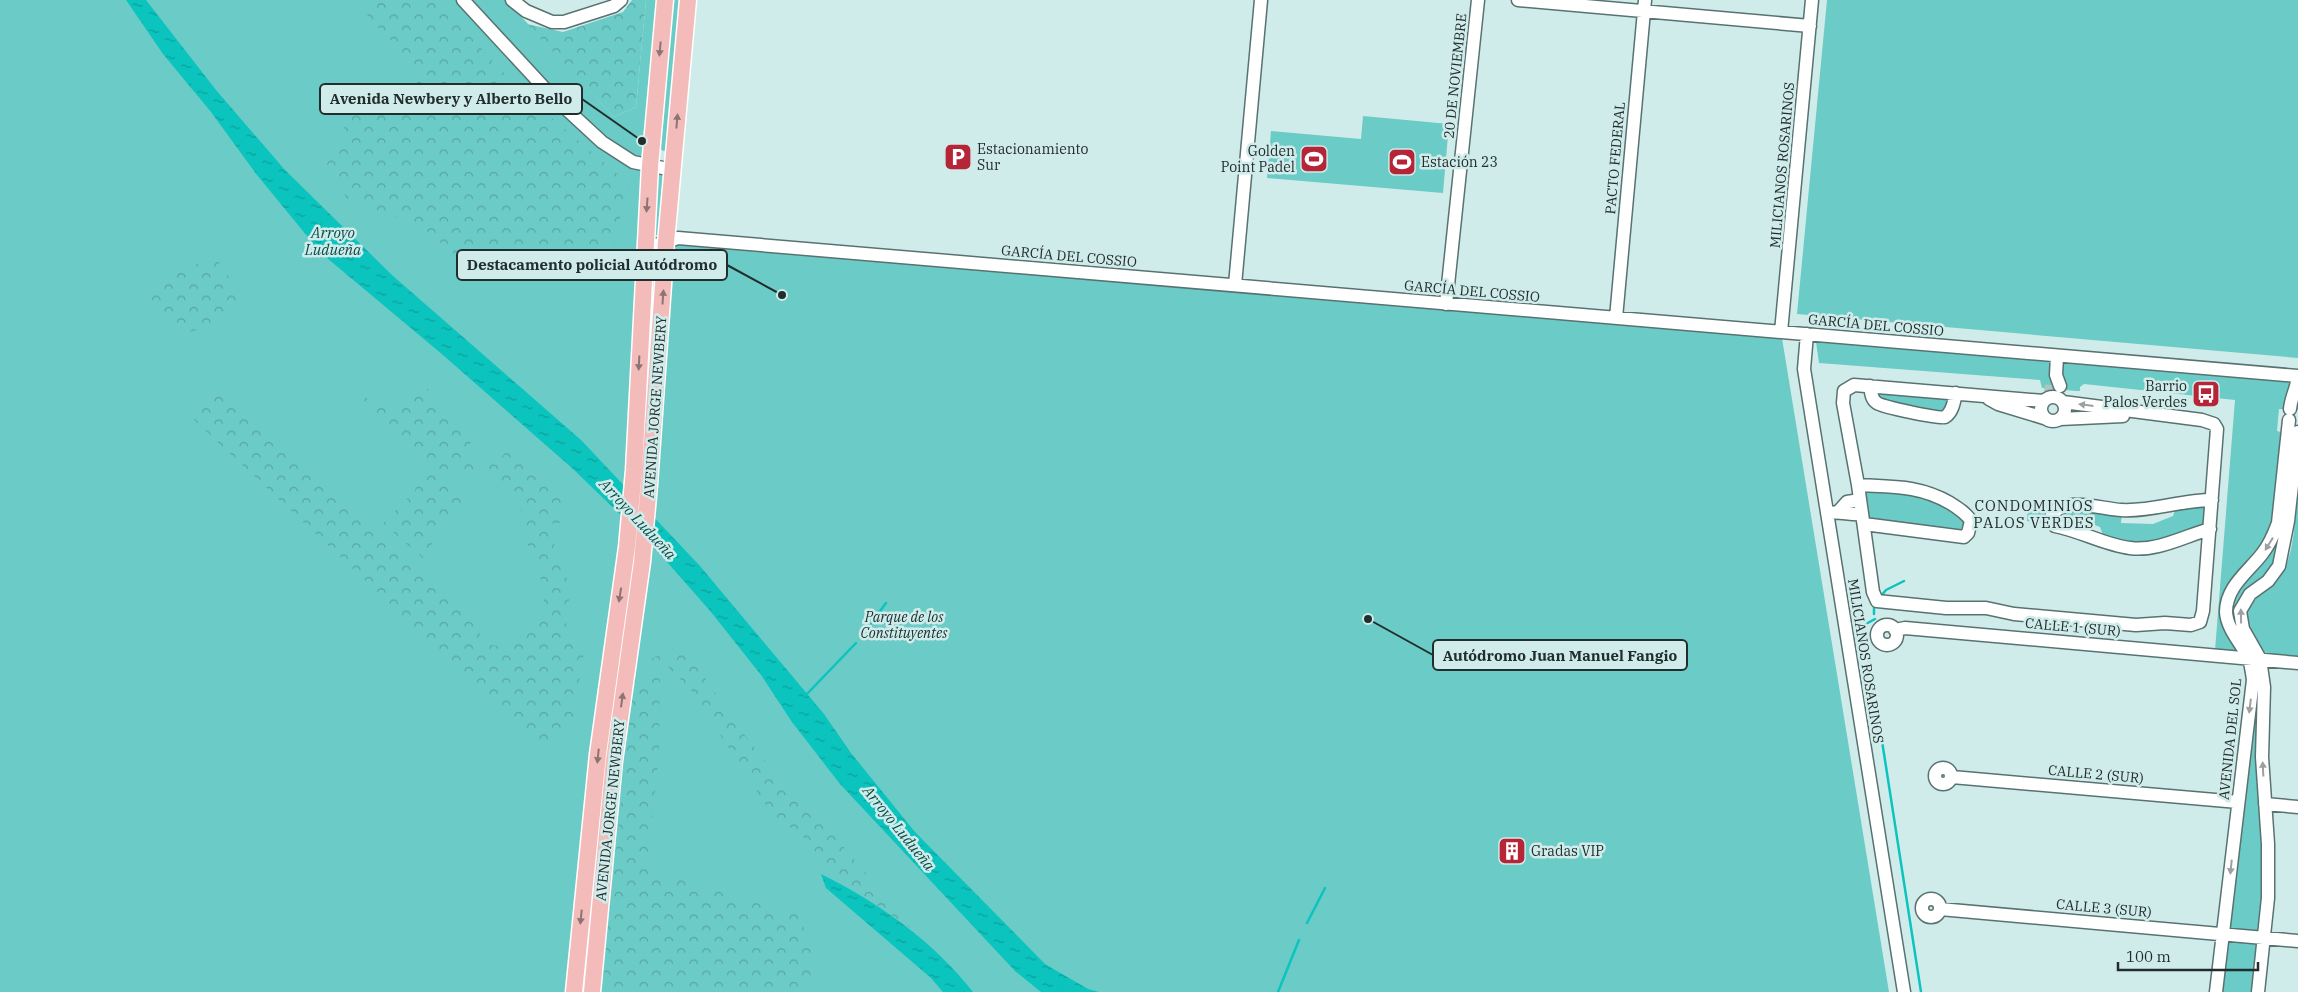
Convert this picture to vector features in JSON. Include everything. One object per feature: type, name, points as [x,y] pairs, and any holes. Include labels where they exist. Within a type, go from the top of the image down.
[{"type":"main road","name":"AVENIDA JORGE NEWBERY","points":[[574,992],[598,754],[627,546],[634,470],[650,166],[665,0]]},
{"type":"main road","name":"AVENIDA JORGE NEWBERY","points":[[592,992],[614,761],[642,562],[666,242],[688,0]]},
{"type":"street","points":[[463,0],[549,93],[602,142],[633,162],[673,170]]},
{"type":"street","points":[[512,0],[526,11],[552,22],[564,22],[614,6],[621,0]]},
{"type":"street","points":[[1234,285],[1260,0]]},
{"type":"street","name":"20 DE NOVIEMBRE","points":[[1446,304],[1478,0]]},
{"type":"street","points":[[1518,0],[1644,6],[1810,26]]},
{"type":"street","name":"MILICIANOS ROSARINOS","points":[[1781,332],[1812,0]]},
{"type":"street","name":"PACTO FEDERAL","points":[[1616,318],[1644,6]]},
{"type":"street","name":"GARCÍA DEL COSSIO","points":[[645,245],[656,245],[684,238],[2057,356],[2298,383]]},
{"type":"street","name":"MILICIANOS ROSARINOS","points":[[1807,334],[1804,369],[1833,512],[1904,992]]},
{"type":"street","points":[[2044,418],[2041,411],[2055,392],[2057,356]]},
{"type":"street","name":"AVENIDA DEL SOL","points":[[2258,992],[2265,938],[2268,844],[2262,757],[2264,687],[2242,629],[2240,611],[2250,594],[2268,581],[2279,566],[2288,521],[2293,423],[2291,396],[2298,383]]},
{"type":"street","points":[[1849,386],[1982,395],[2055,392],[2143,414],[2202,420],[2214,424],[2218,436],[2203,611],[2200,622],[2191,625],[2136,625],[2014,614],[1986,608],[1946,608],[1877,601],[1873,592],[1858,485],[1842,396],[1849,386]]},
{"type":"street","points":[[1870,386],[1871,396],[1876,403],[1889,408],[1922,413],[1936,418],[1944,417],[1951,412],[1956,393]]},
{"type":"street","points":[[2055,392],[2065,409],[2060,419]]},
{"type":"street","points":[[1982,395],[1998,404],[2051,421],[2143,414]]},
{"type":"street","name":"AVENIDA DEL SOL","points":[[2216,992],[2254,659],[2232,632],[2226,611],[2229,596],[2236,584],[2263,553],[2273,537],[2280,508],[2293,423]]},
{"type":"street","points":[[1833,512],[1964,536],[1968,533],[1971,521],[1968,516],[1956,507],[1925,491],[1858,485]]},
{"type":"street","points":[[1833,512],[1847,502],[1860,500]]},
{"type":"street","points":[[2210,529],[2152,547],[2131,548],[2055,526],[2052,515],[2062,507],[2079,506],[2137,510],[2179,502],[2212,500]]},
{"type":"street","name":"CALLE 1 (SUR)","points":[[1895,630],[1905,628],[2298,663]]},
{"type":"street","name":"CALLE 2 (SUR)","points":[[1952,777],[2238,802]]},
{"type":"street","points":[[2265,804],[2298,807]]},
{"type":"street","name":"CALLE 3 (SUR)","points":[[1940,909],[2298,941]]},
{"type":"green space","name":"Parque de los Constituyentes","points":[[0,0],[506,0],[614,117],[636,107],[646,0],[665,0],[650,165],[663,168],[661,235],[656,235],[656,244],[678,238],[1781,332],[1889,992],[0,992]]},
{"type":"green space","points":[[363,0],[437,0],[497,66],[541,109],[628,183],[609,268],[477,273],[423,228],[347,199],[327,164],[356,103],[418,85],[408,58],[368,17]]},
{"type":"green space","points":[[632,0],[646,0],[636,107],[614,117],[527,24],[563,32],[623,12]]},
{"type":"green space","points":[[671,0],[682,0],[667,150],[663,151],[660,148]]},
{"type":"green space","points":[[1827,0],[2298,0],[2298,358],[1797,314]]},
{"type":"green space","points":[[1363,116],[1449,124],[1443,193],[1267,178],[1271,131],[1361,139]]},
{"type":"green space","points":[[216,258],[245,300],[212,326],[181,334],[145,299],[175,271]]},
{"type":"green space","points":[[1815,335],[2298,376],[2298,410],[2279,409],[2277,431],[2285,433],[2274,516],[2263,545],[2228,589],[2235,652],[2215,650],[2235,400],[2084,384],[2080,387],[2080,391],[2042,388],[2040,380],[1819,363]]},
{"type":"green space","points":[[426,387],[471,437],[468,464],[485,460],[495,465],[510,447],[565,498],[560,523],[547,524],[572,593],[562,617],[584,653],[572,724],[547,751],[193,419],[216,391],[476,624],[484,644],[511,648],[531,632],[544,601],[539,568],[527,543],[527,516],[481,473],[463,476],[441,471],[420,456],[395,428],[374,418],[349,398],[356,389],[373,403],[394,412],[404,395]]},
{"type":"green space","points":[[1874,390],[1946,398],[1949,402],[1945,413],[1877,399]]},
{"type":"green space","points":[[421,469],[463,489],[462,512],[437,528],[426,561],[383,523],[415,491]]},
{"type":"green space","points":[[1868,490],[1930,498],[1965,518],[1964,532],[1921,525],[1869,520],[1864,493]]},
{"type":"green space","points":[[2298,495],[2298,657],[2275,656],[2268,654],[2253,639],[2247,624],[2246,610],[2251,600],[2277,581],[2285,568],[2289,559],[2293,538]]},
{"type":"green space","points":[[2028,502],[2052,505],[2046,514],[2048,521],[2044,523],[2027,521]]},
{"type":"green space","points":[[2204,506],[2208,510],[2203,525],[2156,543],[2121,542],[2103,535],[2100,527],[2079,519],[2079,527],[2064,522],[2059,514],[2068,508],[2122,514],[2121,523],[2153,524],[2173,516],[2176,507]]},
{"type":"green space","points":[[2284,523],[2273,571],[2243,594],[2238,602],[2235,611],[2242,640],[2231,620],[2232,599]]},
{"type":"green space","points":[[676,647],[691,658],[744,734],[793,796],[836,838],[915,931],[845,883],[822,870],[812,844],[771,813],[691,690],[669,668],[672,649]]},
{"type":"green space","points":[[660,654],[659,754],[647,869],[797,914],[814,948],[811,992],[601,992],[634,678],[652,685],[650,660]]},
{"type":"green space","points":[[2260,674],[2257,760],[2264,882],[2259,929],[2253,932],[2233,930],[2230,927]]},
{"type":"green space","points":[[2230,941],[2254,941],[2258,946],[2254,992],[2220,992],[2226,946]]},
{"type":"water","name":"Arroyo Ludueña","points":[[126,0],[146,0],[216,90],[285,170],[393,276],[581,440],[700,566],[824,714],[851,753],[915,832],[1045,964],[1088,989],[1099,992],[1041,992],[1015,971],[840,784],[792,722],[761,675],[711,612],[653,546],[573,469],[443,355],[321,253],[257,175],[211,112],[163,54]]},
{"type":"water","points":[[821,874],[863,897],[904,925],[941,956],[973,992],[943,992],[931,978],[826,888]]},
{"type":"waterway","points":[[1881,596],[1886,590],[1904,581]]},
{"type":"waterway","points":[[868,627],[886,603]]},
{"type":"waterway","points":[[1874,604],[1874,614]]},
{"type":"waterway","points":[[1875,619],[1864,625],[1921,992]]},
{"type":"waterway","points":[[805,696],[856,643]]},
{"type":"waterway","points":[[1307,923],[1325,888]]},
{"type":"waterway","points":[[1278,992],[1299,940]]},
{"type":"tunnel","points":[[2050,392],[2051,385]]},
{"type":"place","name":"Avenida Newbery y Alberto Bello","points":[[642,141]]},
{"type":"place","name":"Estacionamiento Sur","points":[[958,157]]},
{"type":"place","name":"Golden Point Padel","points":[[1314,159]]},
{"type":"place","name":"Estación 23","points":[[1402,162]]},
{"type":"place","name":"Destacamento policial Autódromo","points":[[782,295]]},
{"type":"place","name":"Barrio Palos Verdes","points":[[2206,394]]},
{"type":"place","name":"Autódromo Juan Manuel Fangio","points":[[1368,619]]},
{"type":"place","name":"Gradas VIP","points":[[1512,851]]},
{"type":"district","name":"CONDOMINIOS PALOS VERDES","points":[[2034,514]]}]
